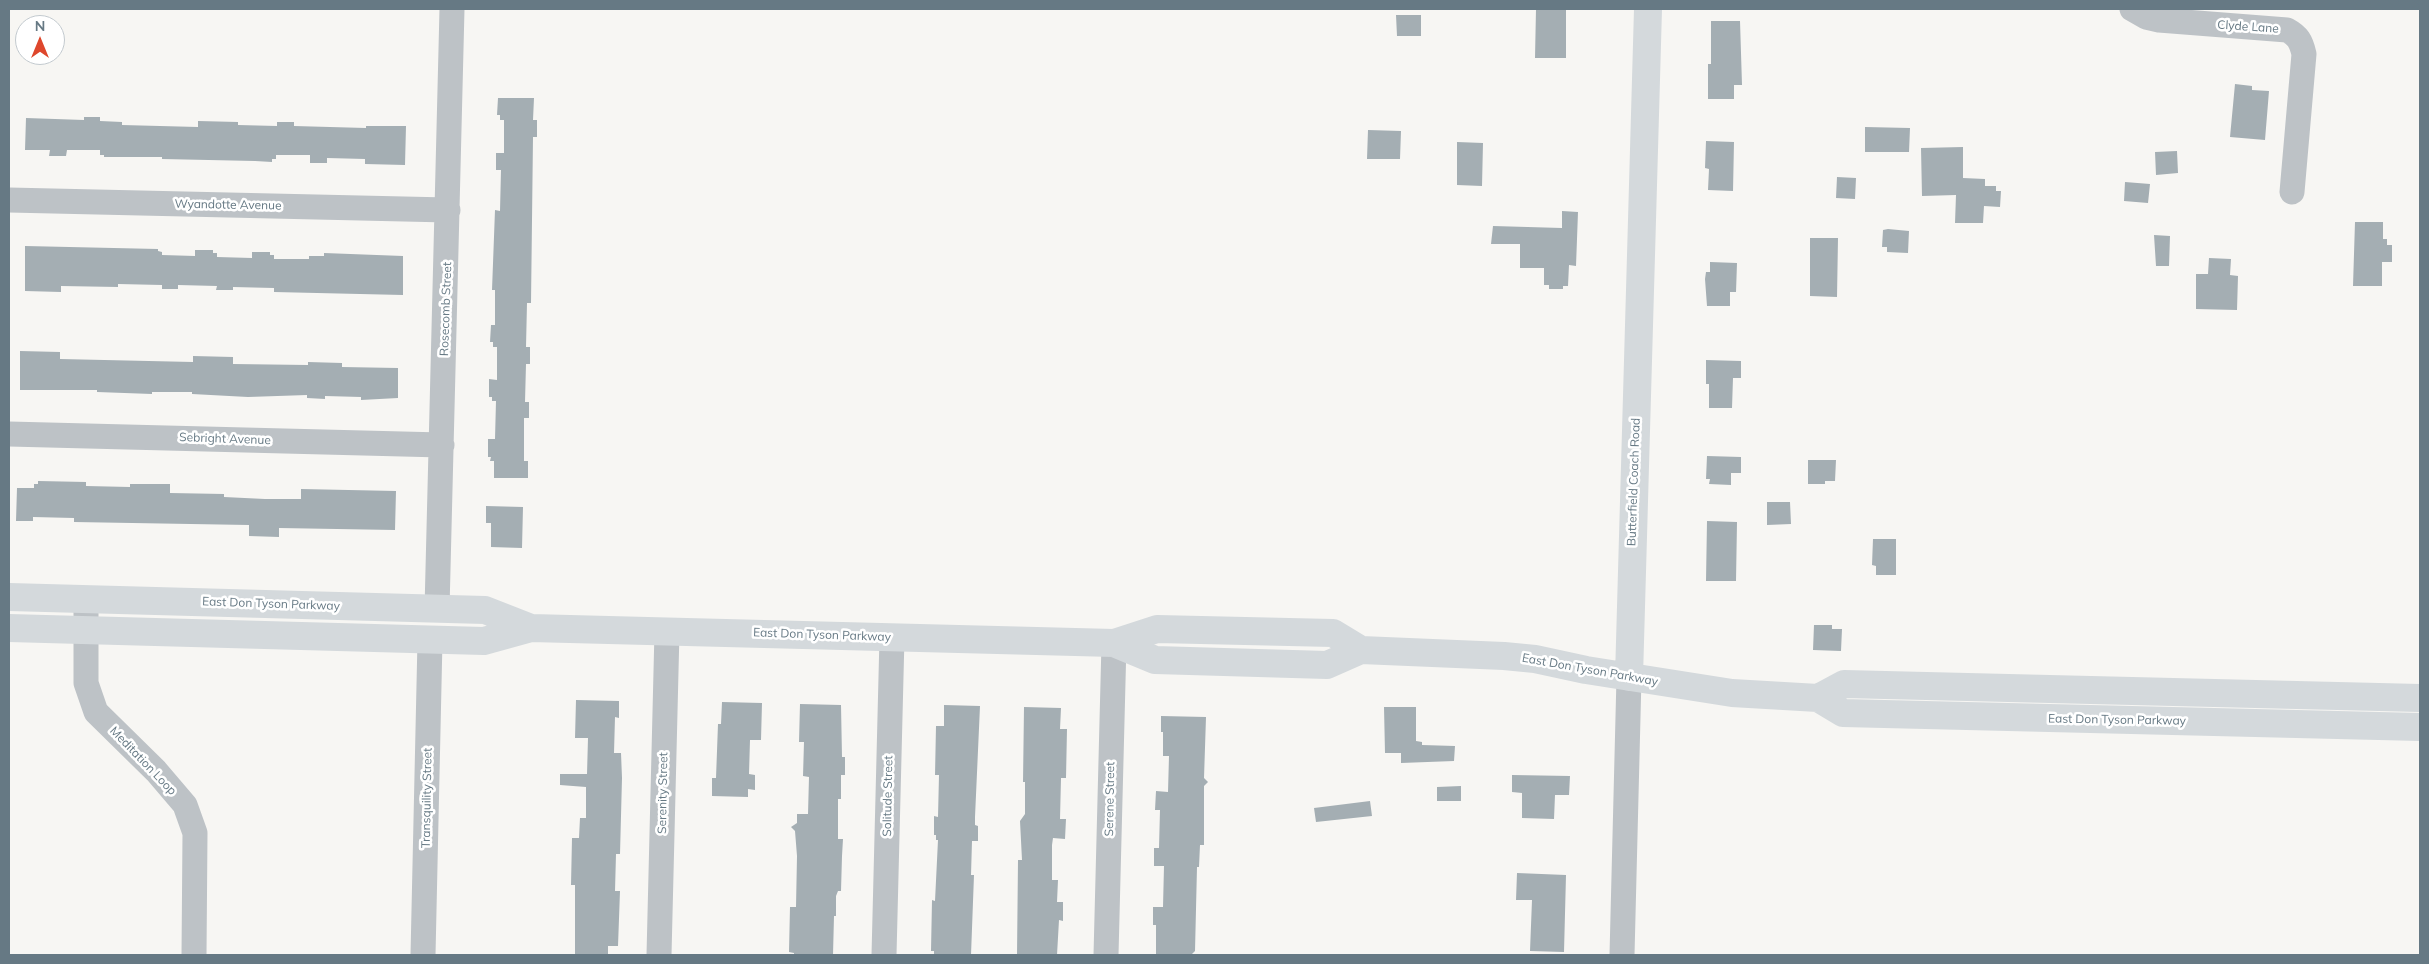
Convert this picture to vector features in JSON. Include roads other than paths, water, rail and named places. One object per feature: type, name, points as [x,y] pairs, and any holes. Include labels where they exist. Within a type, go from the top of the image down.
[{"type":"main road","name":"Butterfield Coach Road","points":[[1629,677],[1648,9]]},
{"type":"main road","name":"East Don Tyson Parkway","points":[[9,597],[485,610],[531,628]]},
{"type":"main road","name":"East Don Tyson Parkway","points":[[9,628],[484,641],[531,628],[1114,643],[1155,660],[1327,665],[1361,650],[1535,659],[1629,677],[1755,696],[1818,698],[1843,713],[2420,728]]},
{"type":"main road","points":[[1818,698],[1844,684],[2420,698]]},
{"type":"street","name":"Rosecomb Street","points":[[437,609],[452,9]]},
{"type":"street","name":"Clyde Lane","points":[[2132,9],[2146,17],[2159,20],[2287,30],[2297,35],[2302,43],[2304,54],[2292,192]]},
{"type":"street","name":"Wyandotte Avenue","points":[[9,200],[448,210]]},
{"type":"street","name":"Sebright Avenue","points":[[9,434],[442,445]]},
{"type":"street","name":"Meditation Loop","points":[[86,599],[86,683],[96,712],[156,771],[185,805],[196,833],[194,955]]},
{"type":"street","name":"Serenity Street","points":[[659,955],[666,631]]},
{"type":"street","name":"Solitude Street","points":[[884,955],[892,637]]},
{"type":"street","name":"Transquility Street","points":[[423,955],[430,640]]},
{"type":"street","name":"Serene Street","points":[[1106,955],[1114,643]]},
{"type":"street","name":"Butterfield Coach Road","points":[[1622,955],[1629,677]]}]
